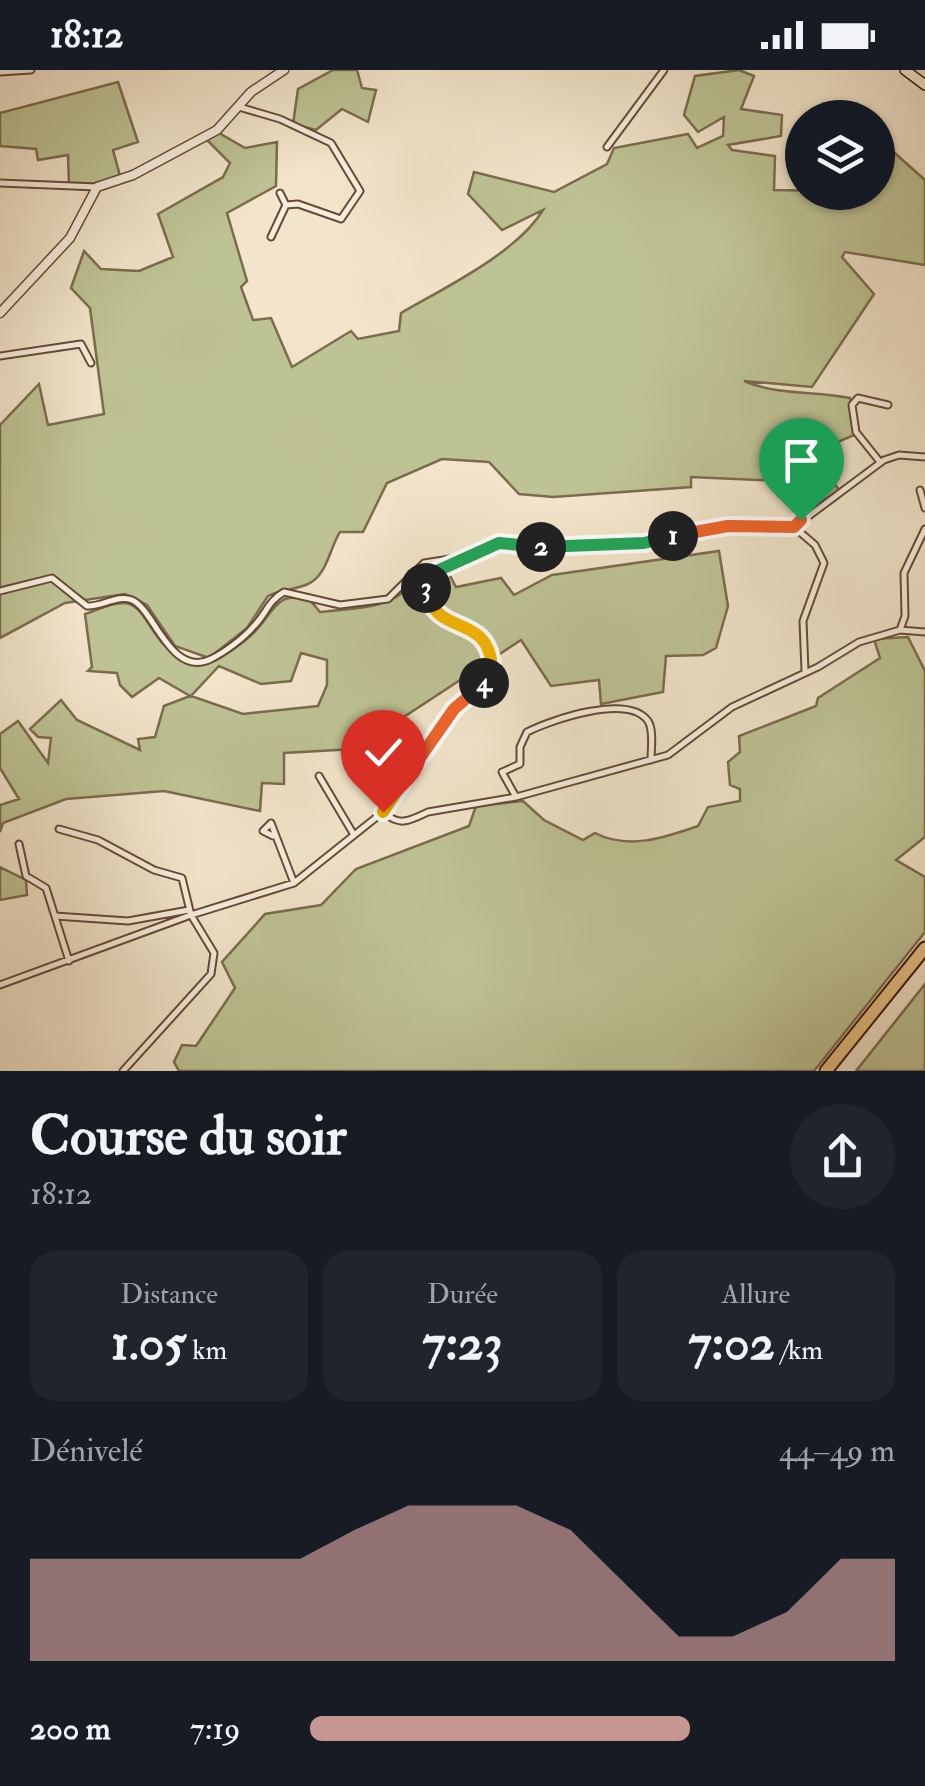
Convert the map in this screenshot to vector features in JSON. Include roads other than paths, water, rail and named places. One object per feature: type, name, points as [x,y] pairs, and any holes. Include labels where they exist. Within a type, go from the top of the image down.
[{"type":"highway","points":[[826,1071],[925,948]]},
{"type":"main road","points":[[905,70],[925,84]]},
{"type":"street","points":[[0,72],[31,70]]},
{"type":"street","points":[[0,183],[97,188],[189,146],[225,124],[252,92],[284,70]]},
{"type":"street","points":[[607,148],[664,70]]},
{"type":"street","points":[[239,107],[280,119],[331,144],[360,191],[341,220],[298,204],[286,205]]},
{"type":"street","points":[[0,313],[70,238],[97,188]]},
{"type":"street","points":[[280,193],[286,205]]},
{"type":"street","points":[[271,238],[286,205]]},
{"type":"street","points":[[0,356],[81,344],[91,362]]},
{"type":"street","points":[[880,463],[856,432],[852,404],[858,398],[888,405]]},
{"type":"street","points":[[0,591],[52,578],[87,606],[124,598],[135,601],[172,651],[200,662],[209,660],[250,630],[284,592],[340,605],[368,603],[398,594],[424,563],[512,542],[548,548],[624,545],[728,526],[794,527],[880,463],[899,455],[925,456]]},
{"type":"street","points":[[920,490],[925,508]]},
{"type":"street","points":[[794,527],[816,545],[824,564],[803,621],[805,672]]},
{"type":"street","points":[[900,630],[905,616],[904,573],[925,529]]},
{"type":"street","points":[[0,985],[190,912],[294,883],[383,812],[434,735],[454,709],[483,684],[492,667],[481,634],[447,622],[428,596],[430,576],[461,557]]},
{"type":"street","points":[[383,812],[395,822],[407,823],[444,808],[516,797],[650,760],[679,750],[707,722],[732,707],[859,642],[900,630],[925,632]]},
{"type":"street","points":[[516,797],[502,772],[520,764],[520,747],[527,732],[611,708],[638,713],[649,722],[650,760]]},
{"type":"street","points":[[319,776],[354,835]]},
{"type":"street","points":[[60,828],[98,840],[154,870],[182,878],[190,912],[214,953],[215,967],[123,1071]]},
{"type":"street","points":[[273,836],[294,883]]},
{"type":"street","points":[[18,844],[26,876],[46,888],[69,961]]},
{"type":"street","points":[[55,916],[128,921],[190,912]]}]
